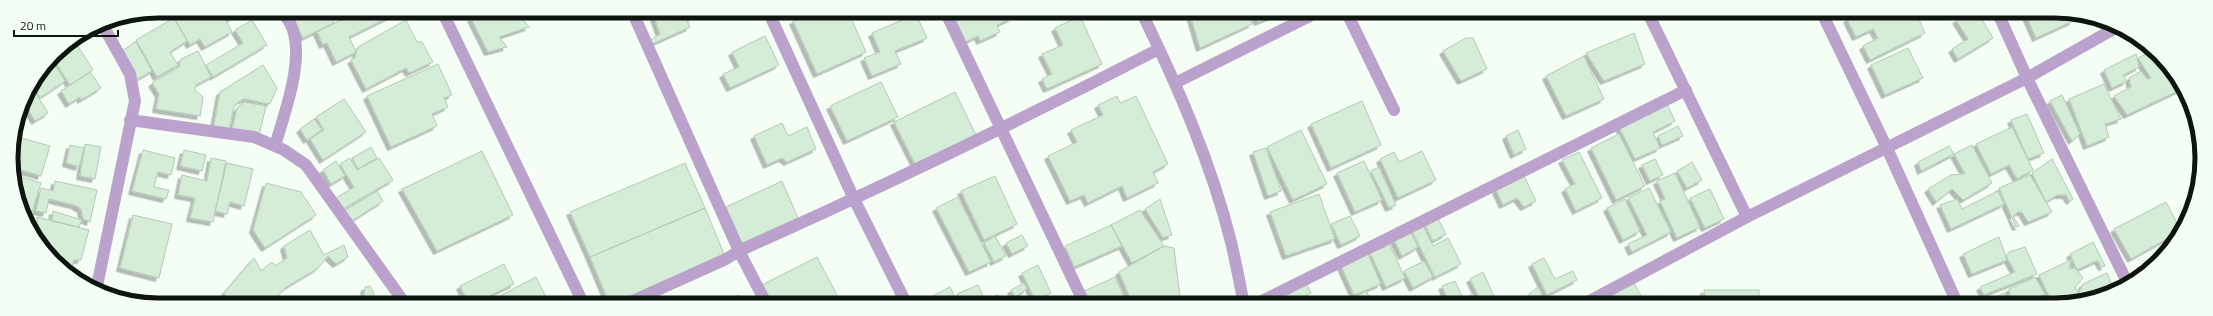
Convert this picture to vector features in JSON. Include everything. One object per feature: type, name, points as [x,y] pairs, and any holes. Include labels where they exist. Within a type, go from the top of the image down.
[{"type":"street","points":[[275,146],[296,68],[295,40],[291,24],[286,18]]},
{"type":"street","points":[[445,18],[581,298]]},
{"type":"street","points":[[635,18],[739,251],[763,298]]},
{"type":"street","points":[[771,18],[854,200],[903,298]]},
{"type":"street","points":[[947,18],[1082,298]]},
{"type":"street","points":[[1144,18],[1175,83],[1208,165],[1231,242],[1243,298]]},
{"type":"street","points":[[1175,83],[1306,18]]},
{"type":"street","points":[[1349,18],[1394,110]]},
{"type":"street","points":[[1650,18],[1747,217]]},
{"type":"street","points":[[1823,18],[1886,146],[1955,298]]},
{"type":"street","points":[[1999,18],[2125,279]]},
{"type":"street","points":[[97,285],[134,102],[130,74],[105,28]]},
{"type":"street","points":[[1595,298],[1747,217],[1886,146],[2027,78],[2112,30]]},
{"type":"street","points":[[640,298],[726,259],[739,251],[854,200],[1001,130],[1159,49]]},
{"type":"street","points":[[1268,298],[1686,90]]},
{"type":"street","points":[[130,120],[254,137],[275,146],[306,165],[401,298]]},
{"type":"building","points":[[174,18],[225,18],[232,32],[205,47],[200,39],[190,45]]},
{"type":"building","points":[[174,18],[187,41],[170,52],[178,65],[157,77],[136,40]]},
{"type":"building","points":[[293,18],[332,18],[334,23],[303,38]]},
{"type":"building","points":[[345,18],[366,18],[367,20],[370,18],[387,18],[349,37],[356,52],[336,62],[327,43],[323,45],[317,32]]},
{"type":"building","points":[[471,18],[521,18],[529,27],[499,37],[507,47],[488,52]]},
{"type":"building","points":[[654,18],[677,18],[678,20],[682,18],[692,19],[687,21],[690,27],[650,45],[649,41],[660,34]]},
{"type":"building","points":[[800,18],[851,18],[866,52],[817,74],[793,21]]},
{"type":"building","points":[[907,18],[918,18],[927,38],[895,51],[901,64],[872,76],[864,58],[880,52],[872,33]]},
{"type":"building","points":[[962,18],[1012,18],[997,25],[1000,32],[980,41],[978,36],[961,44],[951,24]]},
{"type":"building","points":[[1076,18],[1081,18],[1102,64],[1047,89],[1042,79],[1052,74],[1042,54],[1063,45],[1055,28]]},
{"type":"building","points":[[1191,18],[1249,18],[1252,24],[1200,48]]},
{"type":"building","points":[[1256,18],[1268,18],[1258,22]]},
{"type":"building","points":[[1918,18],[1925,33],[1870,60],[1863,46],[1878,38],[1873,29],[1856,37],[1847,19]]},
{"type":"building","points":[[1959,18],[1981,18],[1993,38],[1958,59],[1952,49],[1968,39],[1956,20]]},
{"type":"building","points":[[2027,18],[2064,18],[2072,19],[2073,21],[2036,38]]},
{"type":"building","points":[[252,20],[267,45],[213,77],[206,65],[243,43],[235,30]]},
{"type":"building","points":[[406,20],[417,42],[422,42],[433,62],[409,73],[406,68],[366,89],[351,60],[355,58],[358,47]]},
{"type":"building","points":[[1634,33],[1645,64],[1604,81],[1586,53]]},
{"type":"building","points":[[765,36],[779,65],[730,88],[723,74],[739,67],[732,52]]},
{"type":"building","points":[[1466,38],[1473,38],[1487,69],[1461,81],[1443,51]]},
{"type":"building","points":[[136,42],[152,71],[136,80],[120,52]]},
{"type":"building","points":[[78,46],[93,70],[70,85],[56,63],[66,53]]},
{"type":"building","points":[[1908,48],[1923,78],[1885,95],[1871,65]]},
{"type":"building","points":[[198,51],[211,77],[196,85],[195,90],[203,97],[200,116],[156,109],[159,94],[152,83],[179,67],[181,59]]},
{"type":"building","points":[[2147,53],[2166,73],[2178,91],[2127,115],[2114,96],[2131,87],[2129,78],[2141,71],[2147,79],[2151,78],[2138,58]]},
{"type":"building","points":[[2136,54],[2139,67],[2123,75],[2127,81],[2112,88],[2104,70]]},
{"type":"building","points":[[1584,56],[1604,99],[1566,116],[1546,76]]},
{"type":"building","points":[[55,64],[65,81],[40,98],[36,90]]},
{"type":"building","points":[[438,64],[452,95],[444,98],[448,107],[432,114],[437,126],[391,147],[367,96]]},
{"type":"building","points":[[263,65],[277,88],[270,104],[244,99],[238,102],[233,109],[229,133],[213,130],[220,92]]},
{"type":"building","points":[[90,72],[101,88],[81,100],[80,97],[69,104],[61,91]]},
{"type":"building","points":[[881,82],[898,117],[847,141],[830,106]]},
{"type":"building","points":[[2104,84],[2121,119],[2105,124],[2109,137],[2087,146],[2069,99]]},
{"type":"building","points":[[955,92],[977,137],[916,166],[894,122]]},
{"type":"building","points":[[34,93],[48,113],[35,121],[27,108]]},
{"type":"building","points":[[2062,95],[2080,134],[2072,141],[2050,101]]},
{"type":"building","points":[[1117,96],[1120,103],[1136,96],[1168,164],[1153,172],[1158,183],[1127,198],[1122,186],[1088,203],[1084,195],[1070,201],[1048,156],[1077,142],[1071,130],[1103,115],[1098,105]]},
{"type":"building","points":[[344,99],[366,132],[323,160],[310,139],[324,130],[316,117]]},
{"type":"building","points":[[1362,101],[1381,145],[1331,168],[1311,124]]},
{"type":"building","points":[[244,102],[266,106],[259,136],[232,130],[237,108]]},
{"type":"building","points":[[1667,104],[1675,121],[1653,132],[1660,148],[1635,159],[1619,127]]},
{"type":"building","points":[[2027,114],[2044,153],[2028,159],[2011,120]]},
{"type":"building","points":[[314,119],[322,130],[307,140],[300,129]]},
{"type":"building","points":[[782,123],[788,136],[807,127],[816,149],[787,162],[782,158],[767,165],[754,136]]},
{"type":"building","points":[[1678,126],[1683,136],[1662,145],[1658,136]]},
{"type":"building","points":[[2012,127],[2033,170],[2017,179],[2009,165],[1991,174],[1976,144]]},
{"type":"building","points":[[1301,130],[1327,184],[1293,200],[1267,147]]},
{"type":"building","points":[[1518,130],[1526,149],[1514,155],[1506,136]]},
{"type":"building","points":[[1619,134],[1645,186],[1616,200],[1591,148]]},
{"type":"building","points":[[20,137],[50,146],[41,176],[19,169],[18,149]]},
{"type":"building","points":[[85,144],[101,147],[95,179],[80,176]]},
{"type":"building","points":[[70,145],[84,148],[79,167],[66,163]]},
{"type":"building","points":[[1972,145],[1992,183],[1963,200],[1952,189],[1936,202],[1928,189],[1951,175],[1965,174],[1954,154]]},
{"type":"building","points":[[1949,146],[1954,154],[1921,171],[1918,162]]},
{"type":"building","points":[[371,147],[377,158],[358,169],[352,158]]},
{"type":"building","points":[[1266,148],[1281,191],[1268,196],[1253,152]]},
{"type":"building","points":[[143,150],[175,158],[171,175],[158,172],[154,187],[169,190],[166,199],[132,191]]},
{"type":"building","points":[[184,150],[206,155],[202,171],[180,166]]},
{"type":"building","points":[[482,151],[513,215],[437,251],[402,189]]},
{"type":"building","points":[[1422,151],[1436,180],[1398,198],[1380,159],[1394,152],[1399,162]]},
{"type":"building","points":[[1579,152],[1602,198],[1576,211],[1565,189],[1575,184],[1562,160]]},
{"type":"building","points":[[211,158],[226,161],[213,222],[190,218],[195,198],[178,195],[182,175],[207,181]]},
{"type":"building","points":[[350,158],[357,170],[379,158],[393,180],[343,209],[336,198],[354,187],[340,164]]},
{"type":"building","points":[[1655,159],[1663,175],[1650,181],[1642,165]]},
{"type":"building","points":[[2052,159],[2073,199],[2070,201],[2066,195],[2057,195],[2046,202],[2032,173]]},
{"type":"building","points":[[336,161],[345,176],[331,184],[323,170]]},
{"type":"building","points":[[1364,161],[1382,200],[1355,212],[1337,173]]},
{"type":"building","points":[[1692,162],[1702,180],[1687,188],[1677,171]]},
{"type":"building","points":[[227,163],[253,169],[244,206],[230,202],[227,214],[215,211]]},
{"type":"building","points":[[685,163],[705,208],[590,257],[570,212]]},
{"type":"building","points":[[1379,167],[1396,205],[1389,208],[1371,171]]},
{"type":"building","points":[[1675,173],[1700,227],[1677,238],[1660,201],[1665,199],[1657,181]]},
{"type":"building","points":[[2030,175],[2052,212],[2028,222],[2022,212],[2018,212],[2013,216],[2019,226],[2016,227],[1999,188]]},
{"type":"building","points":[[19,176],[41,183],[31,216],[25,203]]},
{"type":"building","points":[[995,176],[1017,224],[984,240],[961,191]]},
{"type":"building","points":[[1524,176],[1536,201],[1524,207],[1517,198],[1503,205],[1496,190]]},
{"type":"building","points":[[55,181],[97,190],[90,222],[83,219],[81,209],[74,205],[49,199],[46,213],[36,211],[41,188],[53,191]]},
{"type":"building","points":[[782,181],[798,218],[742,243],[726,207]]},
{"type":"building","points":[[266,183],[301,192],[316,215],[265,248],[253,230]]},
{"type":"building","points":[[1649,188],[1671,232],[1632,252],[1628,244],[1647,235],[1628,198]]},
{"type":"building","points":[[1710,189],[1724,219],[1705,228],[1690,198]]},
{"type":"building","points":[[377,191],[383,201],[350,222],[344,211]]},
{"type":"building","points":[[1998,191],[2004,204],[1951,229],[1940,205],[1957,199],[1962,209]]},
{"type":"building","points":[[1319,194],[1335,239],[1286,256],[1270,212]]},
{"type":"building","points":[[958,197],[991,262],[969,272],[936,208]]},
{"type":"building","points":[[1160,199],[1172,235],[1163,238],[1145,209]]},
{"type":"building","points":[[1625,199],[1640,231],[1623,240],[1607,208]]},
{"type":"building","points":[[2166,202],[2178,225],[2170,237],[2131,259],[2114,229]]},
{"type":"building","points":[[705,208],[726,259],[640,298],[607,298],[590,257]]},
{"type":"building","points":[[1140,210],[1164,246],[1132,263],[1111,225]]},
{"type":"building","points":[[53,211],[82,220],[79,227],[52,221]]},
{"type":"building","points":[[133,215],[172,224],[159,278],[120,268]]},
{"type":"building","points":[[1350,216],[1360,236],[1341,245],[1331,224]]},
{"type":"building","points":[[37,217],[89,230],[81,260],[74,260],[72,266],[68,265],[53,250],[36,227]]},
{"type":"building","points":[[1437,217],[1446,234],[1433,241],[1424,223]]},
{"type":"building","points":[[1111,225],[1122,246],[1074,267],[1065,246]]},
{"type":"building","points":[[1423,226],[1433,246],[1448,238],[1461,264],[1435,277],[1412,231]]},
{"type":"building","points":[[310,230],[324,255],[344,245],[348,257],[336,264],[328,256],[318,268],[285,288],[277,298],[227,298],[224,293],[254,258],[261,271],[272,262],[275,266],[287,258],[284,246]]},
{"type":"building","points":[[1410,231],[1418,247],[1402,256],[1394,240]]},
{"type":"building","points":[[1022,235],[1028,246],[1012,254],[1006,243]]},
{"type":"building","points":[[995,236],[1006,256],[994,262],[984,243]]},
{"type":"building","points":[[1999,237],[2007,260],[1972,274],[1963,254]]},
{"type":"building","points":[[2093,242],[2105,266],[2102,267],[2098,260],[2077,270],[2070,254]]},
{"type":"building","points":[[1390,245],[1405,278],[1386,287],[1370,253]]},
{"type":"building","points":[[1164,246],[1174,248],[1180,298],[1130,298],[1119,272]]},
{"type":"building","points":[[2025,247],[2037,274],[1984,295],[1980,287],[2015,272],[2006,256],[2009,252]]},
{"type":"building","points":[[1368,254],[1381,284],[1354,295],[1341,266]]},
{"type":"building","points":[[817,257],[838,297],[769,298],[762,285]]},
{"type":"building","points":[[1544,258],[1555,279],[1573,271],[1577,280],[1547,295],[1532,264]]},
{"type":"building","points":[[2071,260],[2069,269],[2075,268],[2083,278],[2075,287],[2079,293],[2067,298],[2050,298],[2039,275]]},
{"type":"building","points":[[1424,261],[1433,277],[1413,288],[1404,271]]},
{"type":"building","points":[[504,264],[514,284],[491,295],[492,298],[466,298],[460,286]]},
{"type":"building","points":[[1038,265],[1051,293],[1040,298],[1034,298],[1022,273]]},
{"type":"building","points":[[1483,272],[1495,298],[1480,298],[1470,279]]},
{"type":"building","points":[[2107,273],[2112,286],[2080,295],[2079,293],[2083,284]]},
{"type":"building","points":[[536,277],[546,298],[498,298]]},
{"type":"building","points":[[1115,277],[1124,298],[1084,298],[1082,292]]},
{"type":"building","points":[[2035,277],[2045,294],[2036,298],[2011,298],[2009,289]]},
{"type":"building","points":[[1455,281],[1463,298],[1447,298],[1442,286]]},
{"type":"building","points":[[1024,283],[1027,289],[1015,297],[1011,290]]},
{"type":"building","points":[[1306,283],[1311,293],[1300,298],[1279,298],[1279,295]]},
{"type":"building","points":[[1634,283],[1642,298],[1604,298]]},
{"type":"building","points":[[978,285],[984,298],[959,298],[957,294]]},
{"type":"building","points":[[370,286],[376,298],[360,298],[364,295],[365,287]]},
{"type":"building","points":[[950,287],[956,298],[929,298]]},
{"type":"building","points":[[1538,287],[1542,294],[1536,298],[1532,298],[1529,294]]},
{"type":"building","points":[[1704,290],[1759,290],[1759,298],[1705,298]]},
{"type":"building","points":[[1366,291],[1370,298],[1354,298]]},
{"type":"building","points":[[2004,293],[2006,298],[1994,298]]},
{"type":"building","points":[[1473,294],[1475,298],[1465,298]]},
{"type":"building","points":[[739,295],[741,298],[733,298]]},
{"type":"building","points":[[998,295],[999,298],[990,298]]}]
